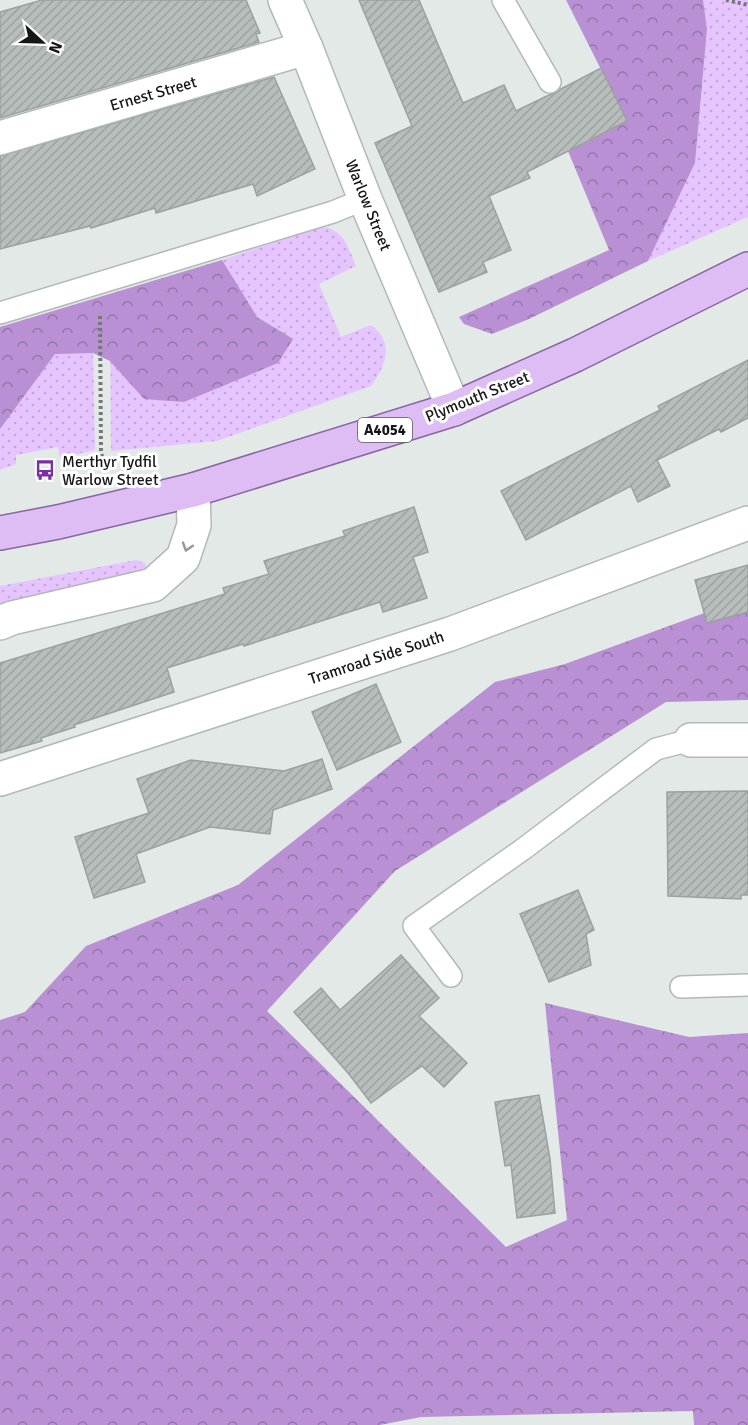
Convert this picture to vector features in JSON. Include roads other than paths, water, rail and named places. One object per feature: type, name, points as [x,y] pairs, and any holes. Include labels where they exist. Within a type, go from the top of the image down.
[{"type":"main road","name":"Plymouth Street","points":[[0,533],[193,490],[454,409],[575,355],[748,269]]},
{"type":"street","name":"Warlow Street","points":[[285,0],[365,199],[454,409]]},
{"type":"street","name":"Ernest Street","points":[[0,138],[306,48]]},
{"type":"street","points":[[0,623],[12,618],[153,585],[183,558],[194,525],[193,490]]},
{"type":"street","name":"Tramroad Side South","points":[[0,779],[450,634],[748,523]]},
{"type":"street","points":[[691,740],[748,740]]},
{"type":"lane","points":[[503,0],[550,82]]},
{"type":"lane","points":[[0,313],[333,212],[365,199]]},
{"type":"lane","points":[[451,976],[414,926],[522,850],[656,749],[691,740]]},
{"type":"lane","points":[[681,987],[748,985]]},
{"type":"place","name":"Merthyr Tydfil Warlow Street","points":[[45,470]]}]
